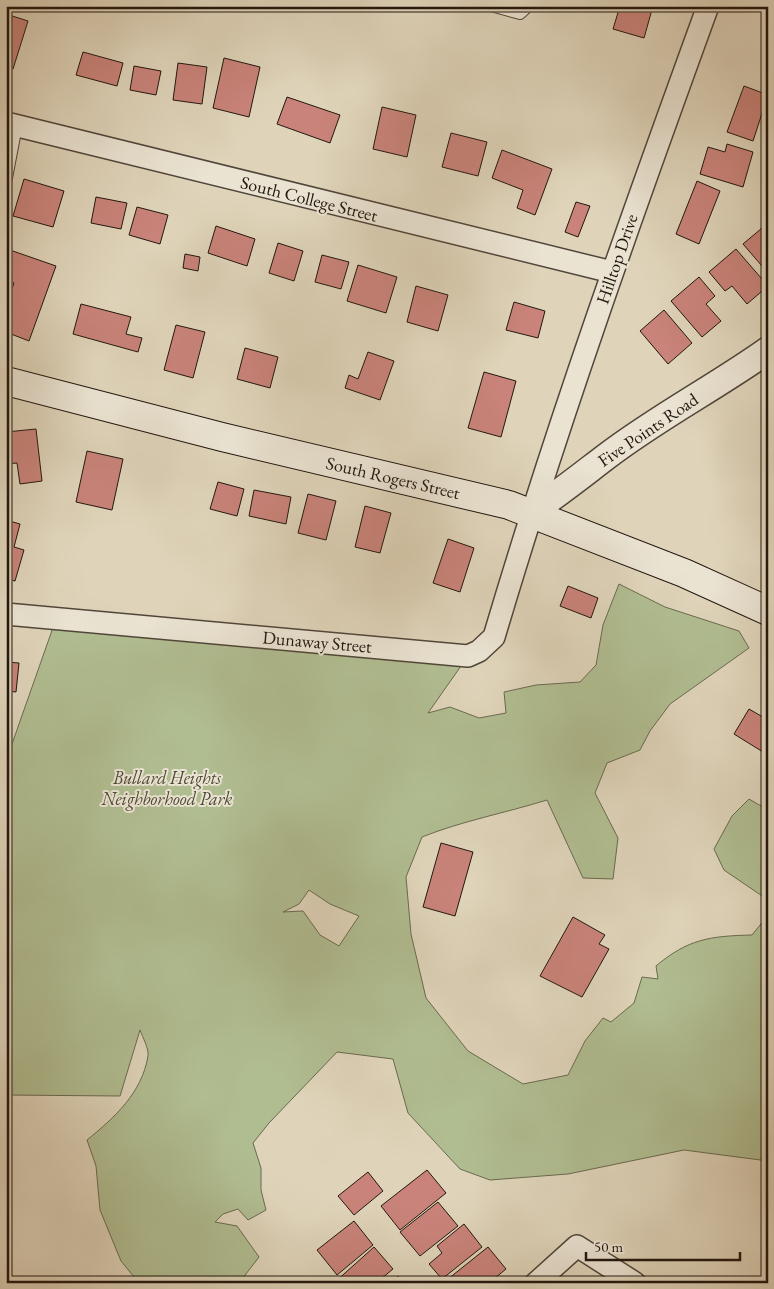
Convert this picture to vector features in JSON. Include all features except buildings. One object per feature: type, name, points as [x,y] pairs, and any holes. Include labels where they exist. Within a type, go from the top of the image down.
[{"type":"main road","name":"South Rogers Street","points":[[6,381],[222,437],[509,505],[684,573],[768,612]]},
{"type":"street","name":"Hilltop Drive","points":[[530,513],[612,272],[708,6]]},
{"type":"street","name":"South College Street","points":[[12,125],[612,272]]},
{"type":"street","name":"Five Points Road","points":[[530,513],[608,456],[684,404],[727,379],[768,350]]},
{"type":"street","name":"Dunaway Street","points":[[6,614],[468,656],[479,651],[494,637],[530,513]]},
{"type":"street","points":[[536,1283],[577,1246],[635,1283]]},
{"type":"lane","points":[[491,6],[520,14],[529,6]]},
{"type":"lane","points":[[6,183],[12,125]]},
{"type":"green space","name":"Bullard Heights Neighborhood Park","points":[[619,584],[665,607],[739,631],[749,648],[670,704],[650,731],[640,750],[607,763],[595,793],[618,838],[613,879],[583,878],[547,800],[422,837],[406,877],[411,934],[426,998],[468,1051],[523,1084],[568,1075],[585,1041],[603,1018],[611,1022],[634,1003],[642,977],[658,979],[656,966],[689,945],[724,936],[752,935],[765,919],[768,906],[768,1161],[684,1150],[568,1174],[490,1180],[460,1169],[408,1113],[393,1059],[337,1052],[269,1123],[253,1143],[261,1168],[261,1190],[266,1210],[248,1220],[238,1209],[223,1214],[215,1222],[237,1226],[259,1257],[239,1283],[139,1283],[121,1261],[100,1210],[96,1166],[87,1140],[117,1114],[140,1082],[148,1053],[140,1030],[120,1096],[6,1095],[6,761],[56,619],[468,656],[428,713],[450,707],[479,718],[506,713],[504,692],[536,685],[580,682],[596,665],[603,625]],"holes":[[[309,890],[330,904],[359,916],[339,946],[320,935],[303,911],[283,912],[299,904]]]},
{"type":"green space","points":[[749,799],[768,810],[768,900],[724,870],[714,849],[732,816]]}]
